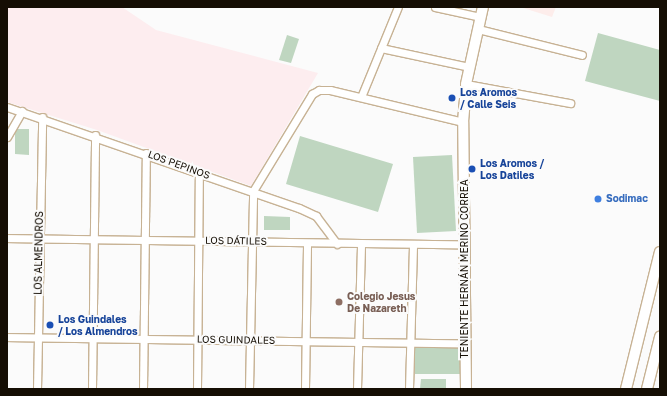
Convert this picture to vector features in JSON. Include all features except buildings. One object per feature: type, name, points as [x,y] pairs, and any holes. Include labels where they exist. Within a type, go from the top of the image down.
[{"type":"street","points":[[361,97],[398,7]]},
{"type":"street","points":[[435,7],[481,12]]},
{"type":"street","name":"TENIENTE HERNÁN MERINO CORREA","points":[[466,389],[463,122],[466,84],[481,12]]},
{"type":"street","points":[[478,29],[582,55]]},
{"type":"street","points":[[381,48],[470,67]]},
{"type":"street","points":[[466,84],[570,103]]},
{"type":"street","points":[[249,389],[253,191],[312,94],[320,90],[330,90],[463,122]]},
{"type":"street","name":"LOS PEPINOS","points":[[7,107],[95,135],[253,191],[316,216],[337,244]]},
{"type":"street","points":[[7,137],[22,111]]},
{"type":"street","name":"LOS ALMENDROS","points":[[37,389],[38,238],[42,117]]},
{"type":"street","points":[[92,389],[95,135]]},
{"type":"street","points":[[144,389],[146,153]]},
{"type":"street","points":[[197,389],[199,172]]},
{"type":"street","name":"LOS DÁTILES","points":[[7,238],[252,240],[360,245],[465,244]]},
{"type":"street","points":[[305,389],[307,242]]},
{"type":"street","points":[[409,389],[409,342],[413,244]]},
{"type":"street","points":[[357,389],[360,245]]},
{"type":"street","points":[[626,389],[660,252]]},
{"type":"street","name":"LOS GUINDALES","points":[[7,337],[465,343]]},
{"type":"street","points":[[647,389],[660,337]]},
{"type":"shaded area","points":[[7,7],[122,7],[156,30],[318,73],[251,186],[97,130],[7,102]]},
{"type":"shaded area","points":[[520,7],[556,7],[552,17]]},
{"type":"green space","points":[[598,33],[660,50],[660,101],[585,81]]},
{"type":"green space","points":[[287,35],[299,39],[291,63],[279,60]]},
{"type":"green space","points":[[15,129],[29,129],[29,155],[15,154]]},
{"type":"green space","points":[[300,136],[393,164],[378,212],[286,184]]},
{"type":"green space","points":[[452,155],[456,231],[417,233],[413,157]]},
{"type":"green space","points":[[264,216],[290,217],[290,230],[264,230]]},
{"type":"green space","points":[[415,348],[460,348],[460,374],[415,374]]},
{"type":"green space","points":[[421,379],[446,379],[446,389],[420,389]]},
{"type":"place","name":"Los Aromos / Calle Seis","points":[[452,98]]},
{"type":"place","name":"Los Aromos / Los Datiles","points":[[472,169]]},
{"type":"place","name":"Sodimac","points":[[598,199]]},
{"type":"place","name":"Colegio Jesus De Nazareth","points":[[339,302]]},
{"type":"place","name":"Los Guindales / Los Almendros","points":[[50,325]]}]
